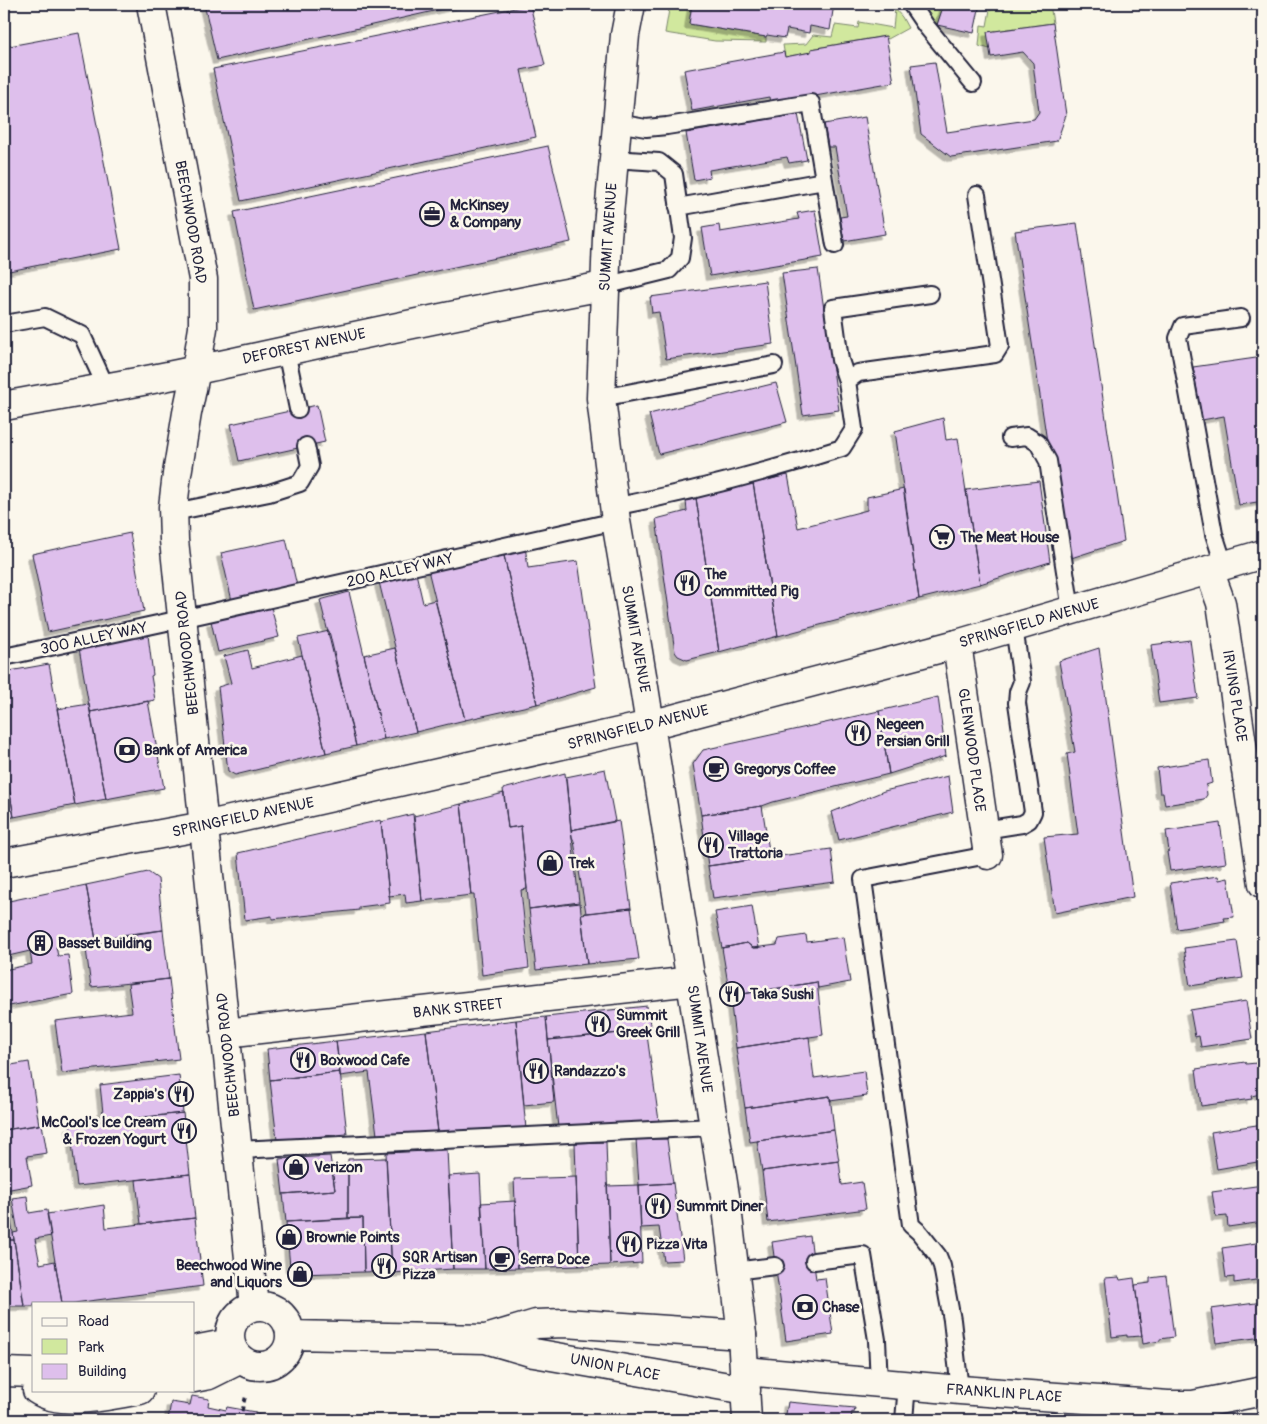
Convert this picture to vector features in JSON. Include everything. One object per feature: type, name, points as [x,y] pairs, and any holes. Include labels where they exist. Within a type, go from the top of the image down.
[{"type":"street","name":"BEECHWOOD ROAD","points":[[151,4],[203,279],[204,317],[177,474],[174,540],[184,618],[254,1306]]},
{"type":"street","name":"SUMMIT AVENUE","points":[[631,4],[626,34],[613,159],[604,286],[601,398],[615,514],[692,981],[727,1208],[742,1335],[747,1420]]},
{"type":"street","name":"DEFOREST AVENUE","points":[[4,406],[196,370],[438,318],[604,286]]},
{"type":"street","name":"SPRINGFIELD AVENUE","points":[[4,863],[204,826],[650,725],[956,644],[1263,554]]},
{"type":"street","name":"IRVING PLACE","points":[[1216,567],[1263,884]]},
{"type":"street","name":"GLENWOOD PLACE","points":[[956,644],[986,842]]},
{"type":"street","name":"BANK STREET","points":[[225,1033],[692,981]]},
{"type":"street","points":[[254,1306],[265,1306],[274,1309],[282,1316],[288,1324],[290,1334],[289,1345],[284,1354],[268,1365],[259,1366],[250,1364],[236,1351],[230,1334],[232,1324],[245,1309],[254,1306]]},
{"type":"street","name":"UNION PLACE","points":[[486,1339],[536,1324],[565,1323],[742,1335]]},
{"type":"street","name":"UNION PLACE","points":[[290,1334],[486,1339],[534,1353],[676,1379],[745,1380]]},
{"type":"street","points":[[195,1350],[236,1351]]},
{"type":"street","points":[[195,1378],[209,1375],[236,1351]]},
{"type":"street","points":[[16,1373],[32,1386]]},
{"type":"street","name":"FRANKLIN PLACE","points":[[745,1380],[879,1382],[960,1390],[1168,1405],[1192,1413],[1263,1391]]},
{"type":"street","points":[[40,1392],[45,1395],[76,1399],[126,1392]]},
{"type":"lane","points":[[911,4],[926,26],[972,82]]},
{"type":"lane","points":[[617,123],[646,128],[811,103],[836,245]]},
{"type":"lane","points":[[604,286],[669,270],[680,258],[683,238],[674,174],[659,162],[613,159]]},
{"type":"lane","points":[[678,207],[824,181]]},
{"type":"lane","points":[[847,381],[858,373],[995,354],[1000,346],[977,195]]},
{"type":"lane","name":"200 ALLEY WAY","points":[[184,618],[615,514],[648,500],[789,465],[842,448],[854,429],[847,381],[840,360],[833,308],[930,294]]},
{"type":"lane","points":[[4,324],[45,317],[82,335],[106,387]]},
{"type":"lane","points":[[1216,567],[1214,534],[1178,338],[1183,326],[1241,318]]},
{"type":"lane","points":[[286,351],[298,409]]},
{"type":"lane","points":[[601,398],[774,364]]},
{"type":"lane","points":[[1010,438],[1027,436],[1038,443],[1048,461],[1071,610]]},
{"type":"lane","points":[[174,512],[268,493],[300,483],[310,466],[306,446]]},
{"type":"lane","name":"300 ALLEY WAY","points":[[4,657],[184,618]]},
{"type":"lane","points":[[960,1390],[952,1320],[942,1266],[938,1256],[911,1225],[863,879],[986,842],[1029,820],[1032,812],[1017,703],[1018,692],[1022,682],[1014,627]]},
{"type":"lane","points":[[238,1150],[677,1130],[713,1126]]},
{"type":"lane","points":[[814,1261],[863,1254],[877,1340],[879,1382]]},
{"type":"lane","points":[[734,1271],[775,1266]]},
{"type":"lane","points":[[904,1420],[906,1385]]},
{"type":"path","points":[[240,1420],[246,1394]]},
{"type":"green space","points":[[670,4],[692,4],[689,24],[766,37],[766,42],[715,41],[665,33]]},
{"type":"green space","points":[[926,4],[944,4],[937,25],[927,13]]},
{"type":"green space","points":[[991,4],[1050,4],[1053,23],[988,32],[990,49],[979,46],[981,25],[987,26]]},
{"type":"green space","points":[[895,9],[908,28],[888,39],[885,36],[811,49],[811,52],[785,57],[783,45],[806,44],[813,35],[832,37],[835,25],[858,28],[859,22],[893,28]]},
{"type":"building","points":[[204,4],[465,4],[217,60]]},
{"type":"building","points":[[692,4],[834,4],[830,30],[810,26],[809,33],[787,29],[785,38],[767,35],[766,37],[689,24]]},
{"type":"building","points":[[944,4],[980,4],[974,33],[937,25]]},
{"type":"building","points":[[530,5],[545,65],[521,70],[536,137],[241,201],[213,69]]},
{"type":"building","points":[[1053,23],[1066,115],[1057,141],[951,157],[921,134],[911,65],[935,62],[947,132],[1034,119],[1039,112],[1033,63],[1023,52],[991,57],[987,32]]},
{"type":"building","points":[[79,33],[121,249],[4,272],[4,47]]},
{"type":"building","points":[[886,36],[894,82],[770,104],[769,97],[692,111],[684,70],[784,52],[785,57],[811,52],[811,49]]},
{"type":"building","points":[[798,114],[807,160],[789,163],[787,157],[709,170],[710,177],[694,180],[686,133]]},
{"type":"building","points":[[865,117],[885,234],[844,241],[840,217],[847,216],[835,147],[828,147],[824,124]]},
{"type":"building","points":[[548,146],[571,242],[254,310],[234,212]]},
{"type":"building","points":[[815,210],[823,257],[710,276],[702,228],[719,225],[720,232],[799,219],[797,213]]},
{"type":"building","points":[[1077,223],[1124,541],[1065,560],[1015,231]]},
{"type":"building","points":[[818,269],[839,410],[803,415],[782,273]]},
{"type":"building","points":[[765,281],[773,344],[666,359],[659,312],[652,313],[650,297]]},
{"type":"building","points":[[1263,357],[1263,501],[1239,505],[1224,416],[1202,420],[1193,367]]},
{"type":"building","points":[[776,383],[787,422],[659,454],[649,414]]},
{"type":"building","points":[[317,405],[325,442],[239,461],[231,424]]},
{"type":"building","name":"The Meat House","points":[[943,418],[946,440],[958,438],[980,584],[919,599],[895,431]]},
{"type":"building","points":[[788,475],[798,528],[867,510],[867,497],[904,489],[919,599],[778,636],[753,483]]},
{"type":"building","points":[[1039,481],[1050,562],[980,584],[966,490]]},
{"type":"building","points":[[753,483],[778,636],[719,652],[696,498]]},
{"type":"building","name":"The Committed Pig","points":[[696,498],[719,652],[687,660],[678,656],[675,652],[656,519],[687,511],[686,501]]},
{"type":"building","points":[[130,533],[144,611],[48,632],[32,554]]},
{"type":"building","points":[[286,539],[297,586],[232,601],[221,553]]},
{"type":"building","points":[[525,546],[528,568],[578,561],[596,687],[537,704],[503,551]]},
{"type":"building","points":[[503,551],[537,704],[465,720],[428,570]]},
{"type":"building","points":[[416,573],[423,603],[435,600],[465,720],[416,732],[379,582]]},
{"type":"building","points":[[349,592],[384,739],[356,746],[320,600]]},
{"type":"building","points":[[271,607],[279,637],[218,652],[211,621]]},
{"type":"building","points":[[329,631],[356,746],[326,753],[298,638]]},
{"type":"building","points":[[148,635],[155,700],[90,712],[79,648]]},
{"type":"building","points":[[1190,640],[1198,698],[1159,703],[1151,645]]},
{"type":"building","points":[[395,648],[416,732],[384,739],[364,655]]},
{"type":"building","points":[[1099,648],[1133,897],[1055,913],[1044,837],[1078,834],[1067,754],[1075,752],[1059,661]]},
{"type":"building","points":[[248,650],[252,668],[302,655],[326,753],[235,775],[228,771],[218,687],[231,683],[224,656]]},
{"type":"building","points":[[49,664],[75,805],[14,817],[4,759],[4,672]]},
{"type":"building","points":[[938,697],[946,756],[889,774],[879,711]]},
{"type":"building","name":"Bank of America","points":[[148,701],[164,788],[106,799],[90,712]]},
{"type":"building","points":[[89,704],[106,799],[75,805],[57,709]]},
{"type":"building","points":[[879,711],[889,774],[762,806],[701,815],[693,764],[703,750]]},
{"type":"building","points":[[4,759],[14,817],[4,818]]},
{"type":"building","points":[[1209,760],[1212,783],[1206,785],[1207,795],[1204,799],[1165,805],[1163,793],[1160,793],[1157,768]]},
{"type":"building","points":[[605,769],[615,821],[571,830],[566,777]]},
{"type":"building","name":"Trek","points":[[565,773],[579,902],[529,909],[521,826],[508,828],[503,789]]},
{"type":"building","points":[[948,776],[953,812],[839,840],[832,812],[884,791]]},
{"type":"building","points":[[504,793],[508,828],[521,826],[527,889],[521,890],[529,968],[482,975],[474,895],[471,895],[461,804]]},
{"type":"building","points":[[461,804],[471,895],[422,901],[414,816]]},
{"type":"building","points":[[762,806],[770,857],[708,866],[701,815]]},
{"type":"building","points":[[413,814],[422,901],[406,903],[405,894],[389,896],[381,822]]},
{"type":"building","points":[[381,820],[390,903],[359,907],[359,910],[272,919],[272,916],[245,920],[238,853]]},
{"type":"building","points":[[619,821],[631,908],[586,913],[571,830]]},
{"type":"building","points":[[1220,823],[1226,863],[1170,871],[1166,831]]},
{"type":"building","points":[[831,849],[835,882],[713,898],[708,866]]},
{"type":"building","points":[[148,872],[158,879],[163,930],[96,940],[86,885]]},
{"type":"building","points":[[1218,876],[1219,880],[1228,878],[1234,917],[1224,918],[1225,921],[1177,929],[1170,883]]},
{"type":"building","name":"Basset Building","points":[[86,885],[96,940],[56,947],[58,956],[68,955],[73,994],[4,1007],[4,970],[32,964],[30,951],[4,957],[4,902]]},
{"type":"building","points":[[580,903],[587,964],[536,970],[529,909]]},
{"type":"building","points":[[752,906],[759,948],[753,948],[747,943],[722,948],[715,912]]},
{"type":"building","points":[[631,908],[639,959],[587,964],[581,914]]},
{"type":"building","points":[[163,930],[169,979],[91,987],[86,949],[122,943],[121,935]]},
{"type":"building","points":[[806,935],[807,942],[843,937],[850,982],[818,988],[817,982],[730,996],[722,948],[747,943],[753,948],[777,945],[779,939]]},
{"type":"building","points":[[1237,941],[1243,978],[1190,986],[1184,948]]},
{"type":"building","points":[[169,979],[179,1059],[62,1073],[55,1021],[132,1012],[128,984]]},
{"type":"building","points":[[817,982],[823,1035],[736,1048],[730,996]]},
{"type":"building","points":[[1246,1001],[1252,1039],[1201,1047],[1199,1036],[1195,1037],[1190,1010]]},
{"type":"building","name":"Summit Greek Grill","points":[[647,1006],[651,1030],[548,1040],[546,1017]]},
{"type":"building","name":"Randazzo's","points":[[546,1017],[554,1102],[524,1105],[516,1020]]},
{"type":"building","points":[[516,1020],[526,1129],[438,1132],[426,1031]]},
{"type":"building","points":[[4,1023],[11,1065],[29,1062],[39,1125],[4,1130]]},
{"type":"building","points":[[651,1030],[651,1035],[647,1035],[659,1121],[558,1127],[548,1040]]},
{"type":"building","points":[[426,1031],[438,1132],[377,1135],[369,1072],[340,1076],[336,1041]]},
{"type":"building","points":[[809,1037],[814,1078],[864,1071],[867,1096],[830,1101],[830,1096],[745,1108],[736,1048]]},
{"type":"building","name":"Boxwood Cafe","points":[[336,1041],[340,1072],[270,1080],[267,1049]]},
{"type":"building","points":[[1245,1062],[1246,1064],[1257,1063],[1261,1094],[1251,1096],[1252,1099],[1201,1106],[1196,1069]]},
{"type":"building","points":[[340,1072],[347,1134],[277,1140],[270,1080]]},
{"type":"building","points":[[179,1075],[183,1113],[104,1122],[100,1085]]},
{"type":"building","points":[[830,1096],[834,1130],[750,1142],[745,1108]]},
{"type":"building","points":[[183,1113],[190,1174],[77,1186],[70,1125]]},
{"type":"building","points":[[42,1124],[47,1153],[27,1156],[32,1185],[5,1190],[4,1130]]},
{"type":"building","points":[[1263,1124],[1263,1161],[1217,1169],[1211,1132]]},
{"type":"building","points":[[834,1130],[839,1161],[762,1171],[757,1141]]},
{"type":"building","points":[[636,1139],[667,1139],[673,1183],[639,1185]]},
{"type":"building","points":[[606,1142],[610,1265],[579,1266],[575,1143]]},
{"type":"building","points":[[447,1150],[453,1269],[392,1273],[386,1153]]},
{"type":"building","points":[[330,1156],[335,1190],[283,1194],[279,1159]]},
{"type":"building","points":[[386,1158],[392,1271],[364,1272],[363,1218],[348,1218],[348,1159]]},
{"type":"building","points":[[839,1161],[842,1185],[862,1182],[866,1209],[768,1222],[762,1171]]},
{"type":"building","points":[[348,1169],[348,1218],[286,1222],[283,1194],[335,1190],[332,1170]]},
{"type":"building","points":[[190,1174],[195,1218],[141,1224],[136,1180]]},
{"type":"building","points":[[480,1174],[485,1269],[453,1269],[448,1176]]},
{"type":"building","points":[[576,1177],[579,1266],[518,1268],[514,1179]]},
{"type":"building","name":"Summit Diner","points":[[673,1183],[683,1260],[664,1261],[659,1227],[641,1228],[639,1185]]},
{"type":"building","points":[[4,1185],[13,1233],[14,1240],[4,1240]]},
{"type":"building","points":[[639,1185],[642,1263],[610,1265],[607,1186]]},
{"type":"building","points":[[1263,1185],[1263,1222],[1228,1227],[1227,1216],[1216,1217],[1212,1192]]},
{"type":"building","points":[[27,1196],[29,1213],[47,1210],[51,1236],[35,1239],[40,1264],[55,1261],[62,1302],[32,1302],[32,1306],[24,1306],[13,1233],[18,1232],[12,1198]]},
{"type":"building","points":[[515,1201],[518,1268],[485,1269],[481,1203]]},
{"type":"building","points":[[104,1205],[106,1228],[195,1218],[203,1286],[82,1302],[62,1302],[47,1214]]},
{"type":"building","points":[[363,1218],[364,1272],[298,1274],[290,1267],[286,1222]]},
{"type":"building","name":"Chase","points":[[810,1236],[816,1279],[825,1278],[833,1334],[786,1341],[772,1242]]},
{"type":"building","points":[[4,1240],[14,1240],[24,1306],[4,1306]]},
{"type":"building","points":[[1263,1242],[1263,1279],[1234,1283],[1234,1277],[1226,1278],[1222,1248]]},
{"type":"building","points":[[1166,1276],[1174,1337],[1143,1344],[1135,1285],[1150,1283],[1150,1278]]},
{"type":"building","points":[[1119,1277],[1120,1280],[1134,1278],[1142,1336],[1112,1337],[1105,1278]]},
{"type":"building","points":[[1263,1302],[1263,1337],[1216,1343],[1211,1309]]},
{"type":"building","points":[[192,1396],[209,1399],[208,1406],[226,1410],[227,1407],[255,1412],[255,1414],[286,1420],[168,1420],[171,1402],[190,1405]]},
{"type":"building","points":[[788,1402],[855,1408],[854,1413],[852,1412],[851,1420],[785,1420]]},
{"type":"place","name":"McKinsey & Company","points":[[432,214]]},
{"type":"place","name":"The Meat House","points":[[942,537]]},
{"type":"place","name":"The Committed Pig","points":[[687,583]]},
{"type":"place","name":"Negeen Persian Grill","points":[[858,733]]},
{"type":"place","name":"Bank of America","points":[[127,750]]},
{"type":"place","name":"Gregorys Coffee","points":[[716,769]]},
{"type":"place","name":"Village Trattoria","points":[[711,845]]},
{"type":"place","name":"Trek","points":[[550,863]]},
{"type":"place","name":"Basset Building","points":[[40,943]]},
{"type":"place","name":"Taka Sushi","points":[[732,994]]},
{"type":"place","name":"Summit Greek Grill","points":[[598,1024]]},
{"type":"place","name":"Boxwood Cafe","points":[[303,1060]]},
{"type":"place","name":"Randazzo's","points":[[536,1071]]},
{"type":"place","name":"Zappia's","points":[[181,1094]]},
{"type":"place","name":"McCool's Ice Cream & Frozen Yogurt","points":[[184,1131]]},
{"type":"place","name":"Verizon","points":[[296,1167]]},
{"type":"place","name":"Summit Diner","points":[[658,1206]]},
{"type":"place","name":"Brownie Points","points":[[289,1237]]},
{"type":"place","name":"Pizza Vita","points":[[629,1244]]},
{"type":"place","name":"Serra Doce","points":[[502,1259]]},
{"type":"place","name":"SQR Artisan Pizza","points":[[384,1266]]},
{"type":"place","name":"Beechwood Wine and Liquors","points":[[300,1274]]},
{"type":"place","name":"Chase","points":[[805,1307]]}]
